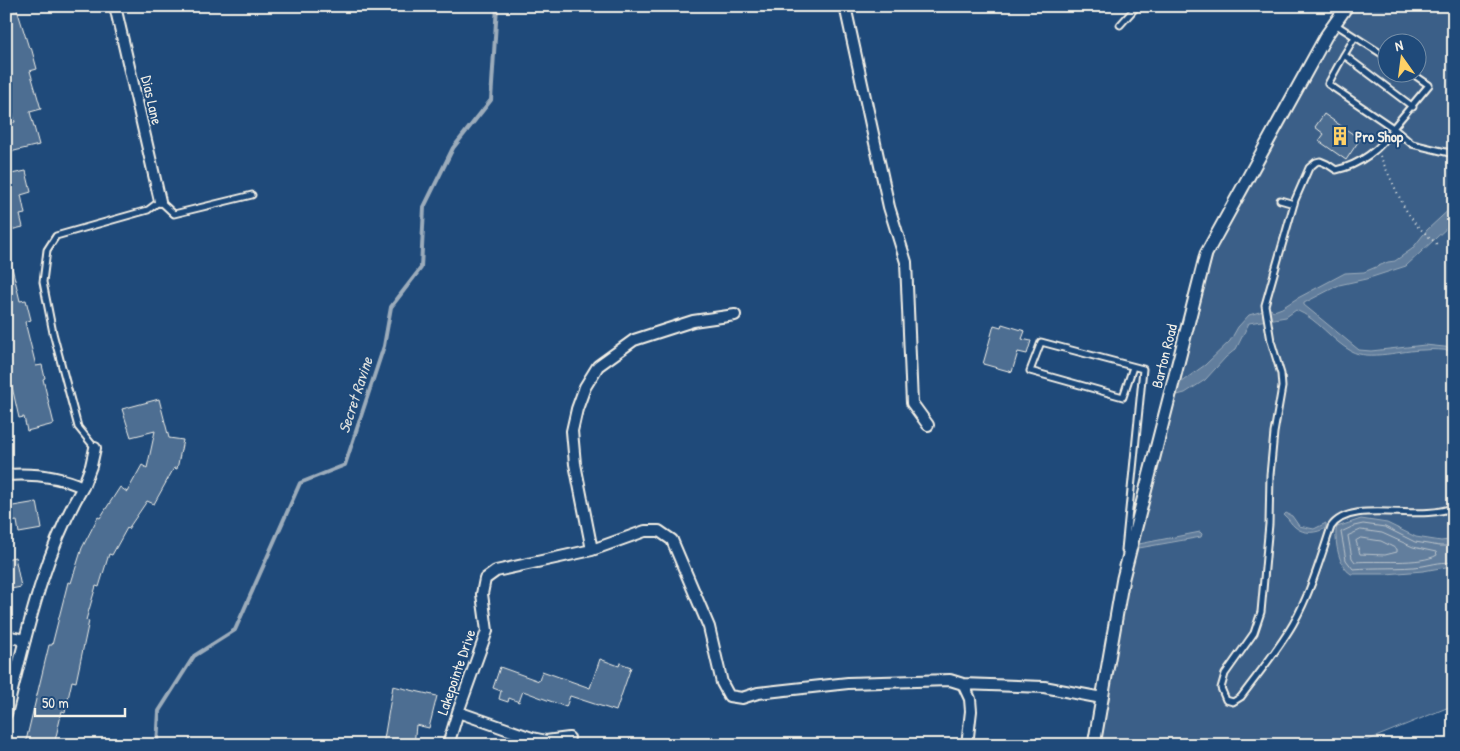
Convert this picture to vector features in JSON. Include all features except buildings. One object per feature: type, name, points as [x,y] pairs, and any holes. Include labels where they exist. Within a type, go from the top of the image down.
[{"type":"street","name":"Dias Lane","points":[[115,6],[160,201]]},
{"type":"street","points":[[845,6],[889,207],[906,262],[912,403],[928,425]]},
{"type":"street","name":"Barton Road","points":[[1094,745],[1123,578],[1206,254],[1326,36],[1335,24],[1342,8]]},
{"type":"street","points":[[735,315],[693,321],[634,340],[598,366],[585,387],[572,431],[575,464],[592,550],[645,531],[659,531],[672,540],[709,627],[722,683],[729,696],[742,698],[758,693],[848,682],[950,680],[963,684],[1044,687],[1102,698]]},
{"type":"street","points":[[6,714],[25,640],[54,549],[63,524],[83,488],[95,448]]},
{"type":"street","points":[[6,475],[51,477],[67,480],[83,488]]},
{"type":"street","name":"Lakepointe Drive","points":[[448,745],[487,630],[482,594],[485,579],[496,571],[592,550]]},
{"type":"street","points":[[6,636],[25,640]]},
{"type":"street","points":[[963,684],[970,698],[967,745]]},
{"type":"street","points":[[458,712],[532,738],[546,741],[569,738]]},
{"type":"lane","points":[[1120,25],[1137,6]]},
{"type":"lane","points":[[1335,24],[1378,52]]},
{"type":"lane","points":[[1355,37],[1328,84],[1393,128],[1412,144],[1454,154]]},
{"type":"lane","points":[[1344,55],[1413,107]]},
{"type":"lane","points":[[1425,82],[1429,85],[1413,107],[1393,128],[1388,138],[1375,150],[1362,159],[1336,170],[1320,162],[1316,162],[1309,168],[1294,204],[1265,305],[1271,341],[1281,374],[1282,387],[1274,433],[1270,475],[1269,524],[1261,612],[1254,633],[1225,674],[1221,688],[1226,700],[1233,702],[1241,697],[1294,622],[1335,521],[1340,517],[1366,511],[1401,514],[1434,513],[1444,512],[1454,507]]},
{"type":"lane","points":[[95,448],[78,427],[53,332],[43,282],[47,250],[56,236],[148,210],[160,201],[174,214],[252,195]]},
{"type":"lane","points":[[1280,200],[1294,204]]},
{"type":"lane","points":[[1123,578],[1143,370],[1133,367],[1041,342],[1030,371],[1124,397],[1133,367]]},
{"type":"path","points":[[1375,150],[1404,207],[1416,225],[1438,245]]},
{"type":"shaded area","points":[[1350,6],[1454,6],[1454,705],[1356,745],[1099,745],[1126,581],[1215,249],[1236,207]]},
{"type":"water","points":[[1454,205],[1454,218],[1450,225],[1406,266],[1366,279],[1339,285],[1304,303],[1304,305],[1359,350],[1371,351],[1425,345],[1454,348],[1454,351],[1415,350],[1376,355],[1358,354],[1351,351],[1311,319],[1296,310],[1286,317],[1249,323],[1236,349],[1205,380],[1185,393],[1177,395],[1177,385],[1205,365],[1230,341],[1238,327],[1249,315],[1270,309],[1274,311],[1282,308],[1345,273],[1364,272],[1395,261],[1412,249],[1427,230]]},
{"type":"water","points":[[1286,513],[1292,516],[1299,526],[1314,529],[1326,523],[1326,528],[1315,532],[1299,530],[1284,515]]},
{"type":"water","points":[[1361,519],[1387,523],[1416,537],[1454,541],[1454,568],[1446,567],[1386,574],[1351,574],[1343,566],[1337,548],[1336,530],[1337,527]]},
{"type":"water","points":[[1200,532],[1202,534],[1201,537],[1139,548],[1139,544]]},
{"type":"waterway","name":"Secret Ravine","points":[[157,745],[159,711],[194,656],[235,630],[300,483],[345,465],[384,346],[391,307],[421,268],[424,207],[453,148],[491,100],[497,6]]},
{"type":"place","name":"Pro Shop","points":[[1340,136]]}]
